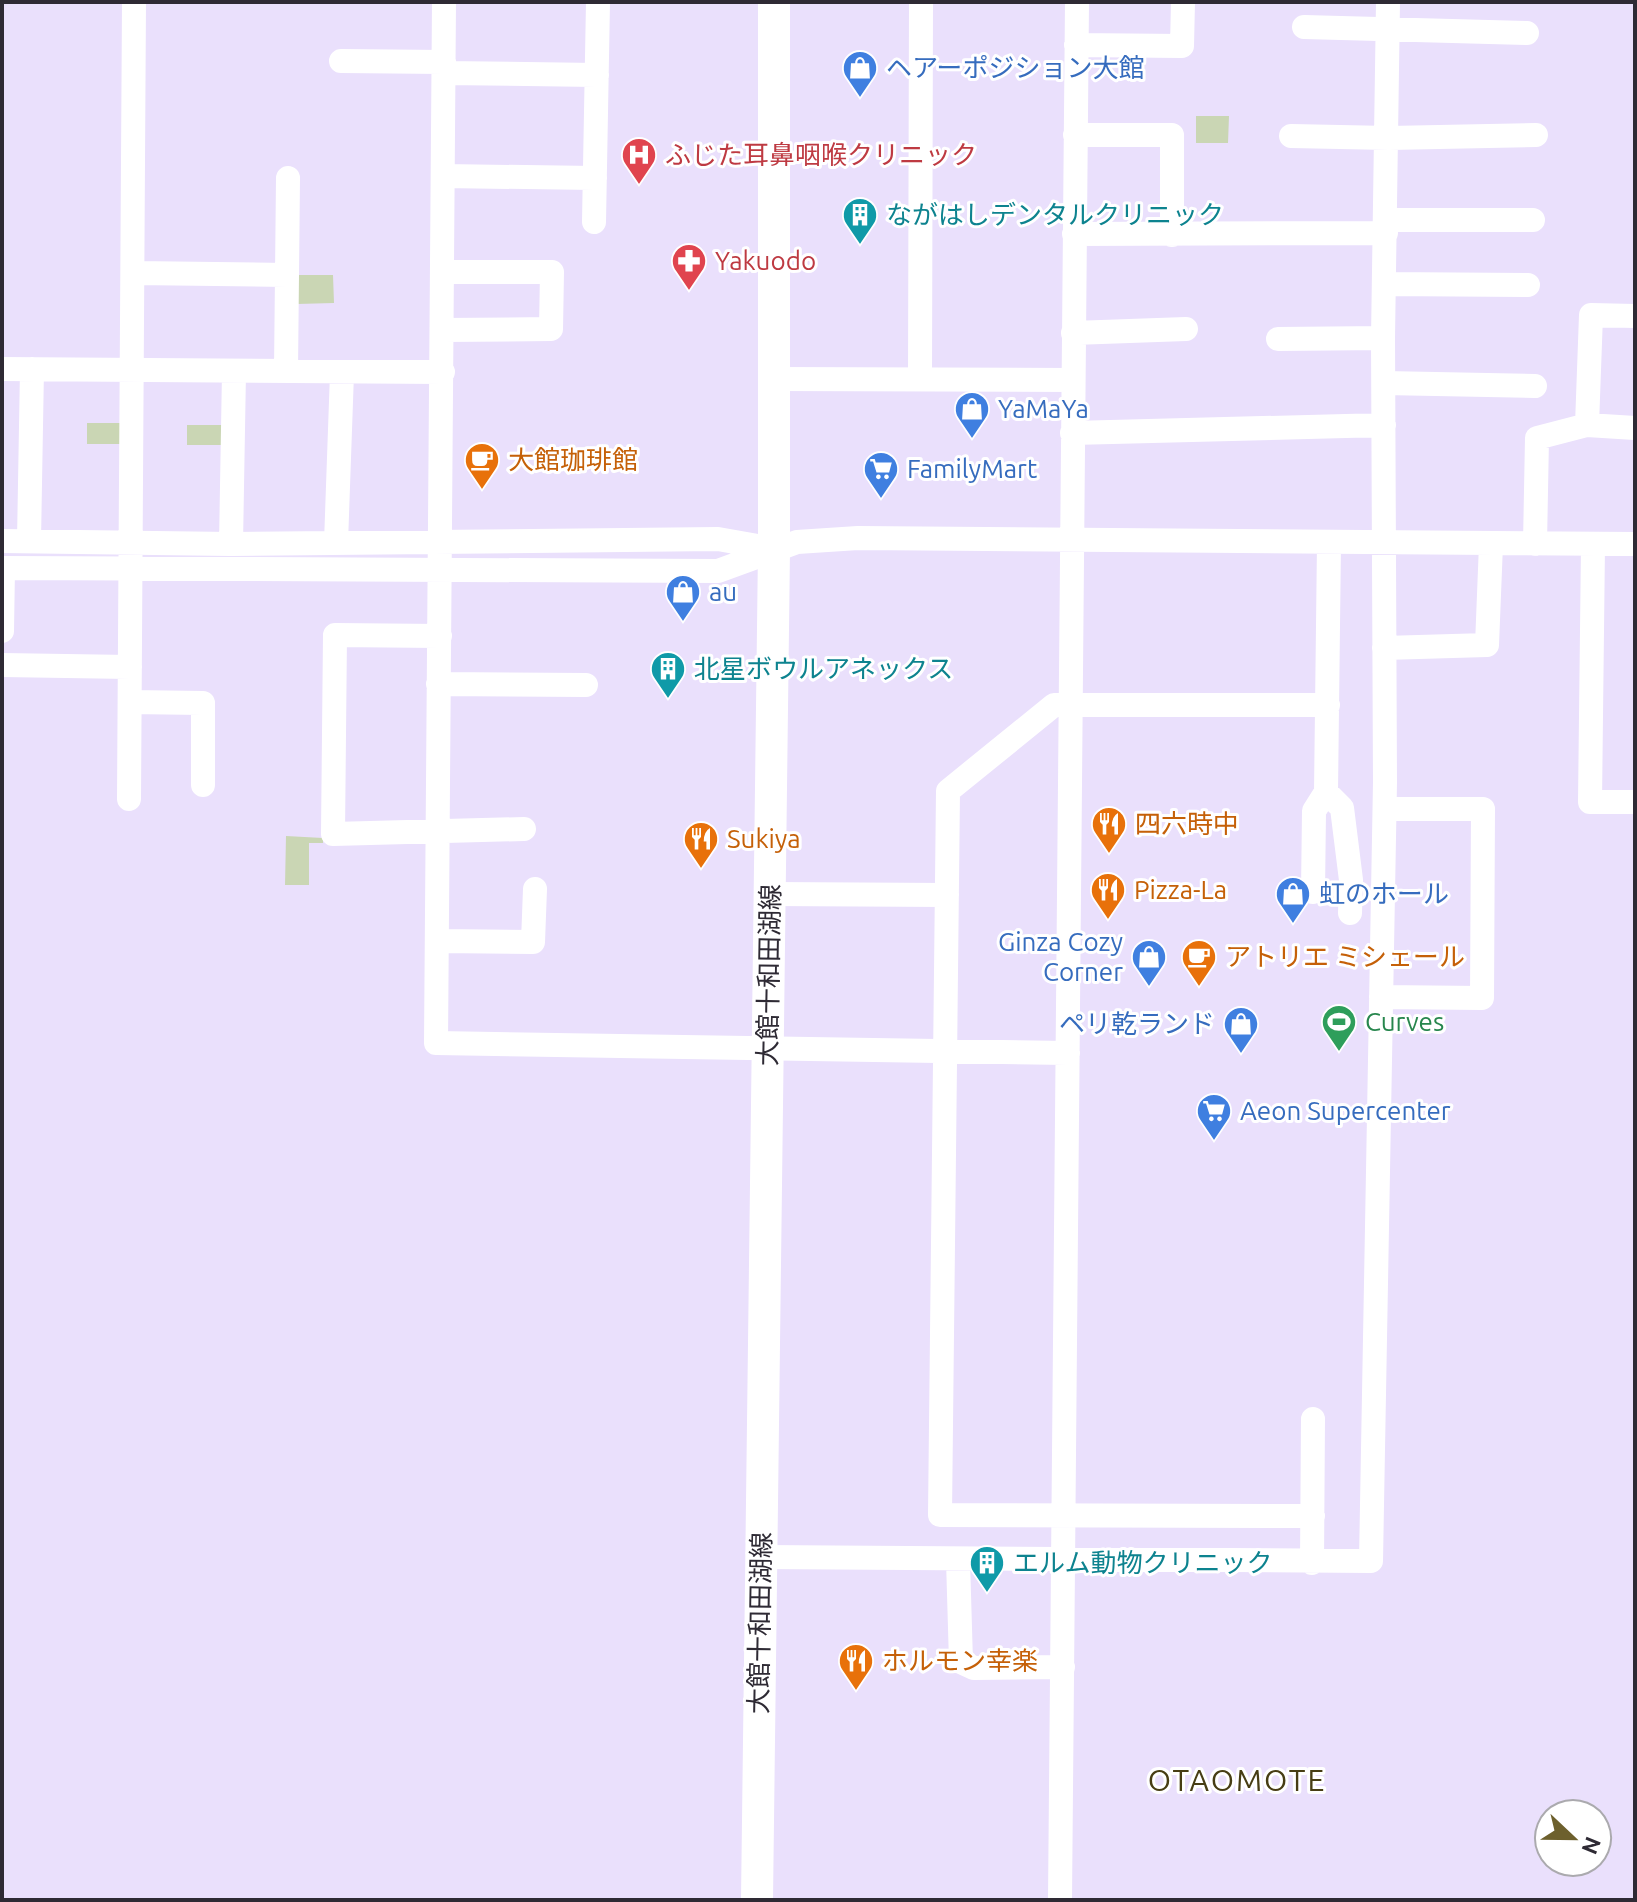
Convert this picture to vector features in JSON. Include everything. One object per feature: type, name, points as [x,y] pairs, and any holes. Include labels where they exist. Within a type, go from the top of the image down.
[{"type":"main road","name":"大館十和田湖線","points":[[757,1900],[774,549],[774,2]]},
{"type":"street","points":[[129,799],[135,273],[134,2]]},
{"type":"street","points":[[444,2],[436,1043],[769,1051],[1068,1053]]},
{"type":"street","points":[[594,222],[598,2]]},
{"type":"street","points":[[920,379],[921,2]]},
{"type":"street","points":[[1060,1900],[1077,2]]},
{"type":"street","points":[[1076,45],[1182,46],[1183,2]]},
{"type":"street","points":[[760,1557],[1371,1561],[1385,809],[1383,338],[1389,138],[1388,2]]},
{"type":"street","points":[[1304,27],[1527,33]]},
{"type":"street","points":[[341,61],[597,75]]},
{"type":"street","points":[[1075,135],[1172,135],[1172,235]]},
{"type":"street","points":[[1291,136],[1536,135]]},
{"type":"street","points":[[443,176],[595,178]]},
{"type":"street","points":[[286,371],[288,178]]},
{"type":"street","points":[[1074,234],[1172,235],[1533,220]]},
{"type":"street","points":[[443,272],[552,272],[551,329],[443,330]]},
{"type":"street","points":[[135,273],[287,275]]},
{"type":"street","points":[[1385,284],[1528,285]]},
{"type":"street","points":[[1587,425],[1591,315],[1635,316]]},
{"type":"street","points":[[1073,333],[1186,329]]},
{"type":"street","points":[[1278,339],[1383,338]]},
{"type":"street","points":[[2,369],[443,372]]},
{"type":"street","points":[[29,541],[32,369]]},
{"type":"street","points":[[231,544],[234,372]]},
{"type":"street","points":[[336,543],[342,373]]},
{"type":"street","points":[[774,379],[1073,380]]},
{"type":"street","points":[[1384,383],[1535,386]]},
{"type":"street","points":[[1072,433],[1384,425]]},
{"type":"street","points":[[1535,544],[1537,438],[1587,425],[1635,428]]},
{"type":"street","points":[[2,631],[3,568],[718,571],[797,542],[858,538],[1635,544]]},
{"type":"street","points":[[2,541],[133,540],[231,544],[718,539],[774,549]]},
{"type":"street","points":[[1313,892],[1314,811],[1326,792],[1329,543]]},
{"type":"street","points":[[1384,648],[1487,645],[1491,544]]},
{"type":"street","points":[[1593,545],[1590,802],[1635,802]]},
{"type":"street","points":[[440,636],[335,635],[333,834],[524,829]]},
{"type":"street","points":[[2,665],[130,667]]},
{"type":"street","points":[[438,684],[586,685]]},
{"type":"street","points":[[130,702],[203,703],[203,785]]},
{"type":"street","points":[[1313,1516],[940,1515],[948,791],[1050,706],[1328,705]]},
{"type":"street","points":[[1326,792],[1342,808],[1351,880],[1350,913]]},
{"type":"street","points":[[1381,997],[1482,998],[1483,809],[1385,809]]},
{"type":"street","points":[[439,941],[533,942],[535,889]]},
{"type":"street","points":[[770,894],[947,895]]},
{"type":"street","points":[[1312,1563],[1313,1419]]},
{"type":"street","points":[[958,1560],[961,1662],[974,1668],[1063,1667]]},
{"type":"green space","points":[[1196,116],[1229,116],[1228,143],[1196,143]]},
{"type":"green space","points":[[297,275],[333,275],[334,303],[297,304]]},
{"type":"green space","points":[[87,423],[123,423],[124,444],[87,444]]},
{"type":"green space","points":[[187,425],[225,425],[225,445],[187,445]]},
{"type":"green space","points":[[286,836],[323,838],[323,843],[309,843],[309,885],[285,885]]},
{"type":"place","name":"ヘアーポジション大館","points":[[860,99]]},
{"type":"place","name":"ふじた耳鼻咽喉クリニック","points":[[639,186]]},
{"type":"place","name":"ながはしデンタルクリニック","points":[[860,246]]},
{"type":"place","name":"Yakuodo","points":[[689,292]]},
{"type":"place","name":"YaMaYa","points":[[972,440]]},
{"type":"place","name":"大館珈琲館","points":[[482,491]]},
{"type":"place","name":"FamilyMart","points":[[881,500]]},
{"type":"place","name":"au","points":[[683,623]]},
{"type":"place","name":"北星ボウルアネックス","points":[[668,700]]},
{"type":"place","name":"四六時中","points":[[1109,855]]},
{"type":"place","name":"Sukiya","points":[[701,870]]},
{"type":"place","name":"Pizza-La","points":[[1108,921]]},
{"type":"place","name":"虹のホール","points":[[1293,925]]},
{"type":"place","name":"Ginza Cozy Corner","points":[[1149,988]]},
{"type":"place","name":"アトリエ ミシェール","points":[[1199,988]]},
{"type":"place","name":"Curves","points":[[1339,1053]]},
{"type":"place","name":"ペリ乾ランド","points":[[1241,1055]]},
{"type":"place","name":"Aeon Supercenter","points":[[1214,1142]]},
{"type":"place","name":"エルム動物クリニック","points":[[987,1594]]},
{"type":"place","name":"ホルモン幸楽","points":[[856,1692]]},
{"type":"district","name":"OTAOMOTE","points":[[1237,1781]]}]
